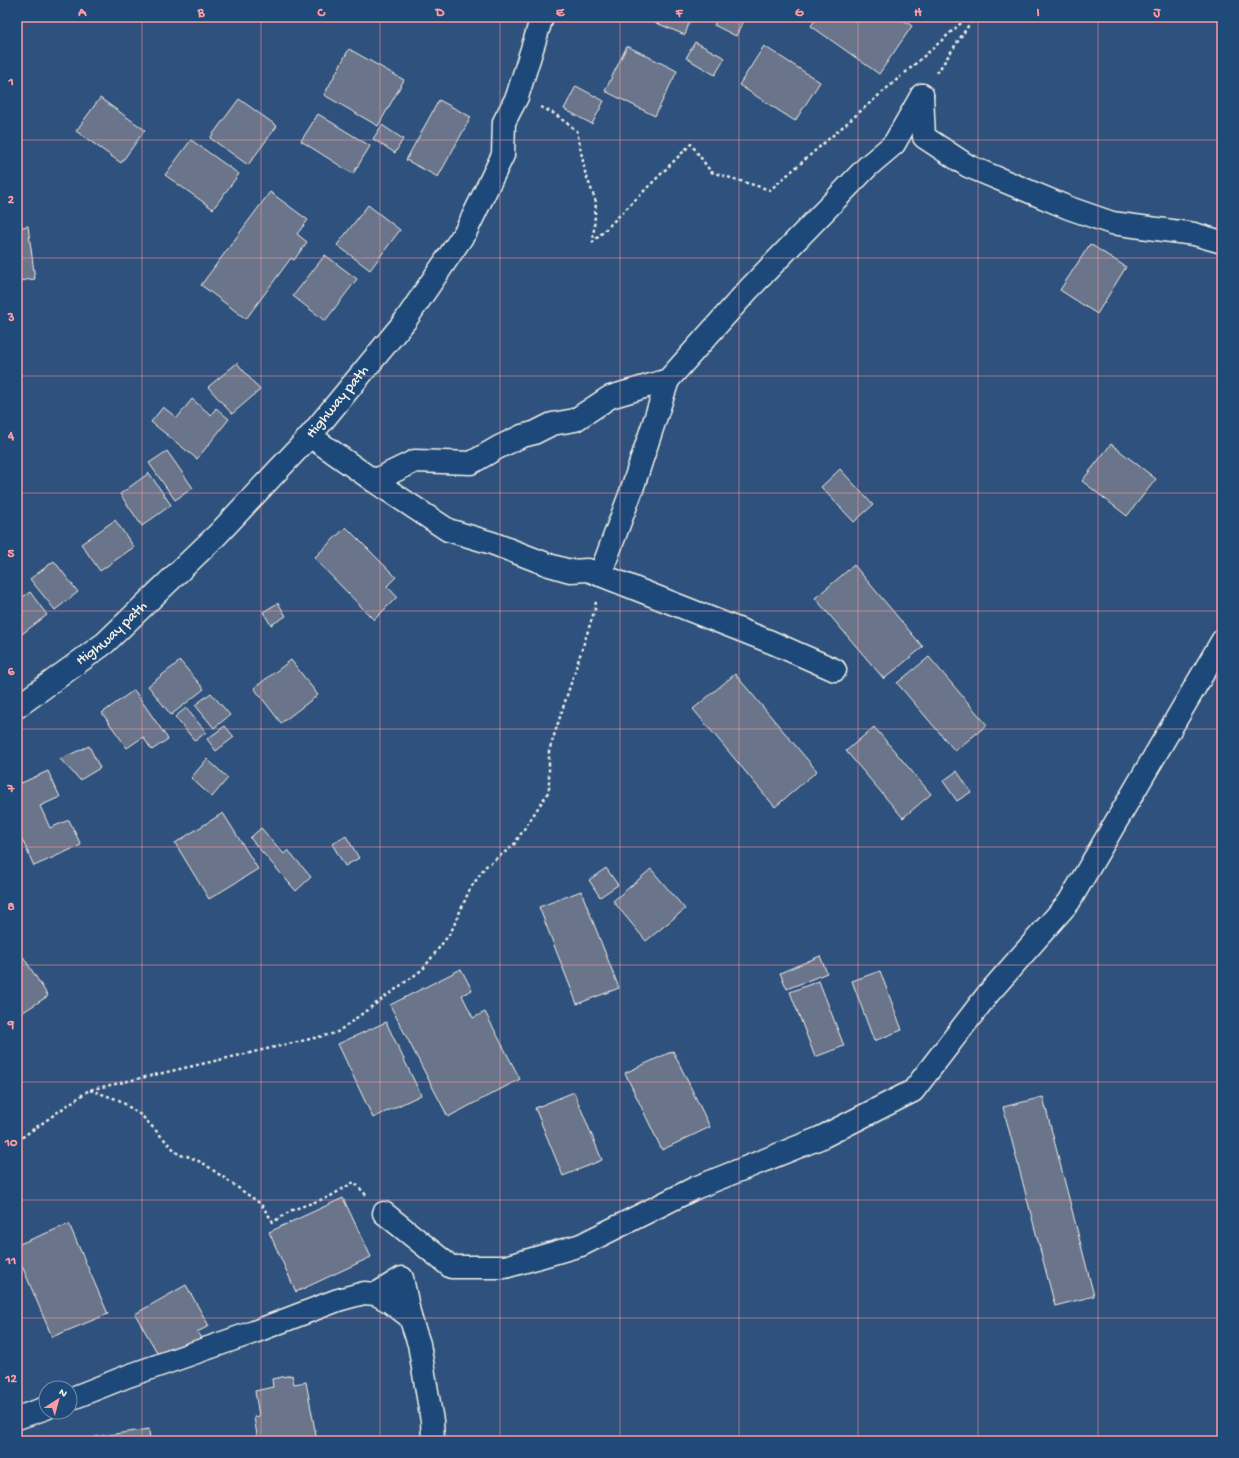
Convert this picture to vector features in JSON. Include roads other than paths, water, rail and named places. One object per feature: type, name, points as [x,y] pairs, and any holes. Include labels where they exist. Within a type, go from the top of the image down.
[{"type":"street","name":"Highway path","points":[[17,706],[105,643],[218,534],[310,436],[405,321],[466,230],[503,155],[504,122],[517,97],[542,17]]},
{"type":"street","points":[[600,575],[631,492],[668,380],[749,289],[868,166],[894,144],[922,95],[924,137],[968,166],[1069,208],[1112,223],[1194,234],[1222,242]]},
{"type":"street","points":[[374,481],[415,461],[471,463],[499,446],[522,436],[534,433],[552,424],[575,420],[610,397],[668,380]]},
{"type":"street","points":[[310,436],[448,530],[492,543],[549,565],[570,571],[588,570],[771,642],[834,670]]},
{"type":"street","points":[[384,1213],[451,1267],[505,1266],[581,1245],[695,1188],[820,1138],[913,1091],[988,994],[1069,902],[1222,641]]},
{"type":"street","points":[[78,1395],[254,1332],[338,1300],[364,1293],[376,1294],[402,1278],[410,1317],[419,1344],[432,1421],[433,1441]]},
{"type":"street","points":[[17,1418],[38,1411]]}]
